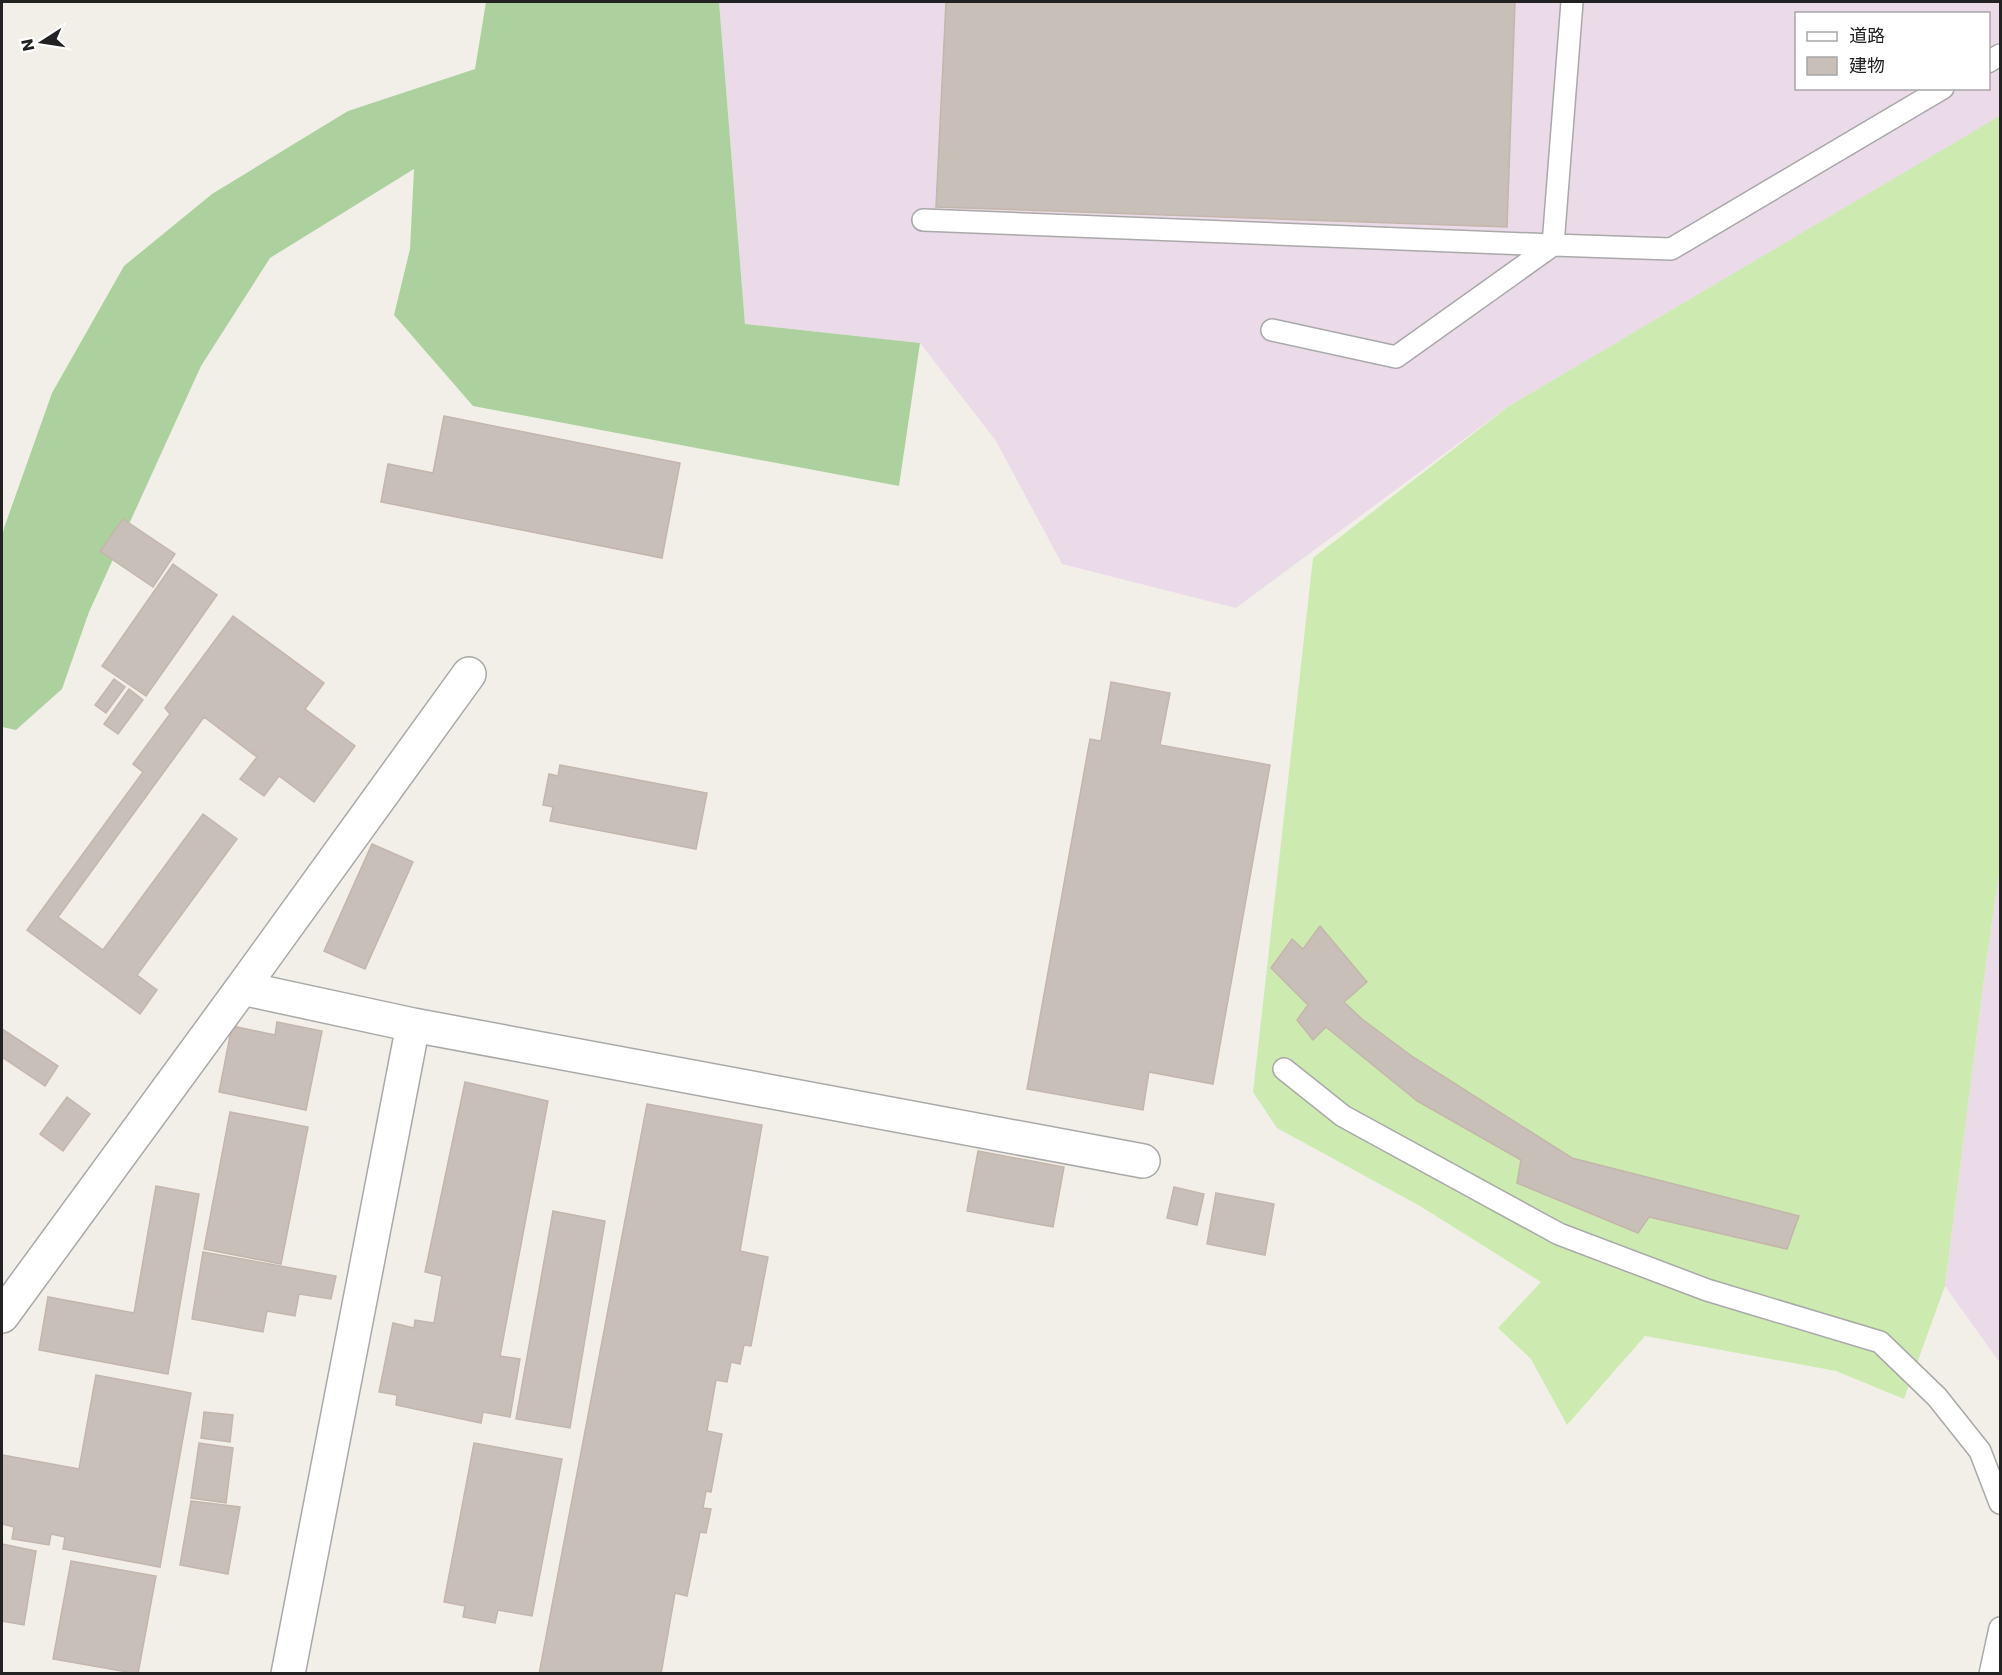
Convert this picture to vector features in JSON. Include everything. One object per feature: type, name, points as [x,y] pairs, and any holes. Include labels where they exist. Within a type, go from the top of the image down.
[{"type":"street","points":[[2,1316],[469,674]]},
{"type":"street","points":[[242,988],[413,1025],[1143,1161]]},
{"type":"street","points":[[288,1674],[413,1025]]},
{"type":"lane","points":[[1554,245],[1572,2]]},
{"type":"lane","points":[[923,220],[1671,249],[1940,90]]},
{"type":"lane","points":[[1272,330],[1396,357],[1554,245]]},
{"type":"lane","points":[[1284,1069],[1343,1116],[1559,1234],[1707,1290],[1880,1342],[1937,1397],[1980,1451],[2001,1503]]},
{"type":"lane","points":[[1990,1674],[2001,1628]]},
{"type":"shaded area","points":[[719,2],[2000,2],[2000,117],[1509,406],[1236,608],[1062,564],[996,441],[920,343],[745,324]]},
{"type":"shaded area","points":[[2000,865],[2000,1363],[1945,1286]]},
{"type":"green space","points":[[486,2],[719,2],[745,324],[920,343],[899,486],[473,406],[394,315],[410,249],[414,169],[270,258],[201,366],[89,612],[62,689],[16,730],[2,727],[2,538],[4,528],[52,393],[124,266],[212,194],[348,111],[475,69]]},
{"type":"green space","points":[[2000,117],[2000,865],[1945,1286],[1904,1399],[1836,1371],[1645,1336],[1567,1425],[1531,1359],[1498,1328],[1541,1282],[1420,1206],[1277,1128],[1253,1092],[1313,558],[1509,406]]},
{"type":"building","points":[[946,2],[1515,2],[1507,227],[936,207]]},
{"type":"building","points":[[444,416],[680,463],[662,558],[381,502],[388,464],[433,473]]},
{"type":"building","points":[[123,519],[175,554],[153,587],[100,551]]},
{"type":"building","points":[[173,564],[217,595],[146,696],[102,666]]},
{"type":"building","points":[[233,616],[324,683],[305,709],[355,746],[314,802],[279,776],[264,796],[240,779],[257,757],[204,717],[58,917],[103,950],[203,814],[237,839],[137,975],[157,990],[140,1014],[27,930],[143,772],[133,764],[170,714],[165,708]]},
{"type":"building","points":[[114,679],[125,687],[106,713],[95,705]]},
{"type":"building","points":[[1111,682],[1170,693],[1160,745],[1270,765],[1213,1084],[1149,1072],[1143,1110],[1027,1089],[1090,739],[1101,741]]},
{"type":"building","points":[[129,689],[143,700],[118,734],[104,724]]},
{"type":"building","points":[[560,765],[707,793],[696,849],[550,821],[553,807],[543,805],[549,774],[558,776]]},
{"type":"building","points":[[372,844],[413,862],[365,969],[324,951]]},
{"type":"building","points":[[1320,926],[1367,982],[1344,1002],[1362,1019],[1413,1057],[1572,1158],[1799,1216],[1787,1249],[1649,1217],[1638,1233],[1517,1183],[1521,1160],[1417,1101],[1326,1027],[1313,1040],[1297,1020],[1308,1005],[1271,968],[1292,939],[1303,949]]},
{"type":"building","points":[[277,1022],[322,1031],[306,1110],[219,1092],[232,1026],[275,1035]]},
{"type":"building","points":[[2,1029],[58,1066],[45,1086],[2,1057]]},
{"type":"building","points":[[465,1082],[548,1101],[500,1356],[520,1359],[510,1417],[483,1412],[481,1423],[396,1405],[397,1395],[379,1392],[393,1323],[414,1328],[415,1320],[434,1323],[442,1276],[425,1272]]},
{"type":"building","points":[[67,1097],[90,1114],[63,1151],[40,1134]]},
{"type":"building","points":[[647,1104],[762,1125],[740,1251],[768,1257],[751,1346],[744,1345],[740,1364],[731,1362],[727,1382],[716,1380],[707,1431],[722,1434],[711,1492],[706,1491],[703,1508],[711,1509],[706,1533],[700,1532],[687,1596],[675,1593],[661,1674],[539,1674]]},
{"type":"building","points":[[230,1112],[308,1127],[281,1264],[204,1249]]},
{"type":"building","points":[[978,1151],[1064,1167],[1053,1227],[967,1211]]},
{"type":"building","points":[[156,1186],[199,1194],[168,1374],[39,1350],[48,1297],[134,1313]]},
{"type":"building","points":[[1174,1187],[1204,1194],[1197,1225],[1167,1218]]},
{"type":"building","points":[[1216,1193],[1274,1204],[1265,1255],[1207,1244]]},
{"type":"building","points":[[553,1211],[605,1221],[570,1428],[516,1419]]},
{"type":"building","points":[[203,1252],[336,1276],[331,1299],[299,1294],[295,1316],[267,1311],[263,1332],[192,1319]]},
{"type":"building","points":[[96,1375],[191,1393],[160,1567],[63,1549],[65,1537],[51,1534],[49,1545],[12,1539],[14,1527],[2,1524],[2,1455],[79,1469]]},
{"type":"building","points":[[204,1412],[233,1415],[230,1442],[201,1438]]},
{"type":"building","points":[[199,1443],[233,1448],[226,1503],[191,1498]]},
{"type":"building","points":[[474,1443],[562,1459],[532,1616],[498,1610],[495,1623],[463,1617],[465,1606],[444,1602]]},
{"type":"building","points":[[191,1501],[240,1507],[228,1574],[180,1565]]},
{"type":"building","points":[[2,1544],[36,1551],[24,1625],[2,1621]]},
{"type":"building","points":[[71,1561],[156,1576],[138,1674],[53,1659]]}]
